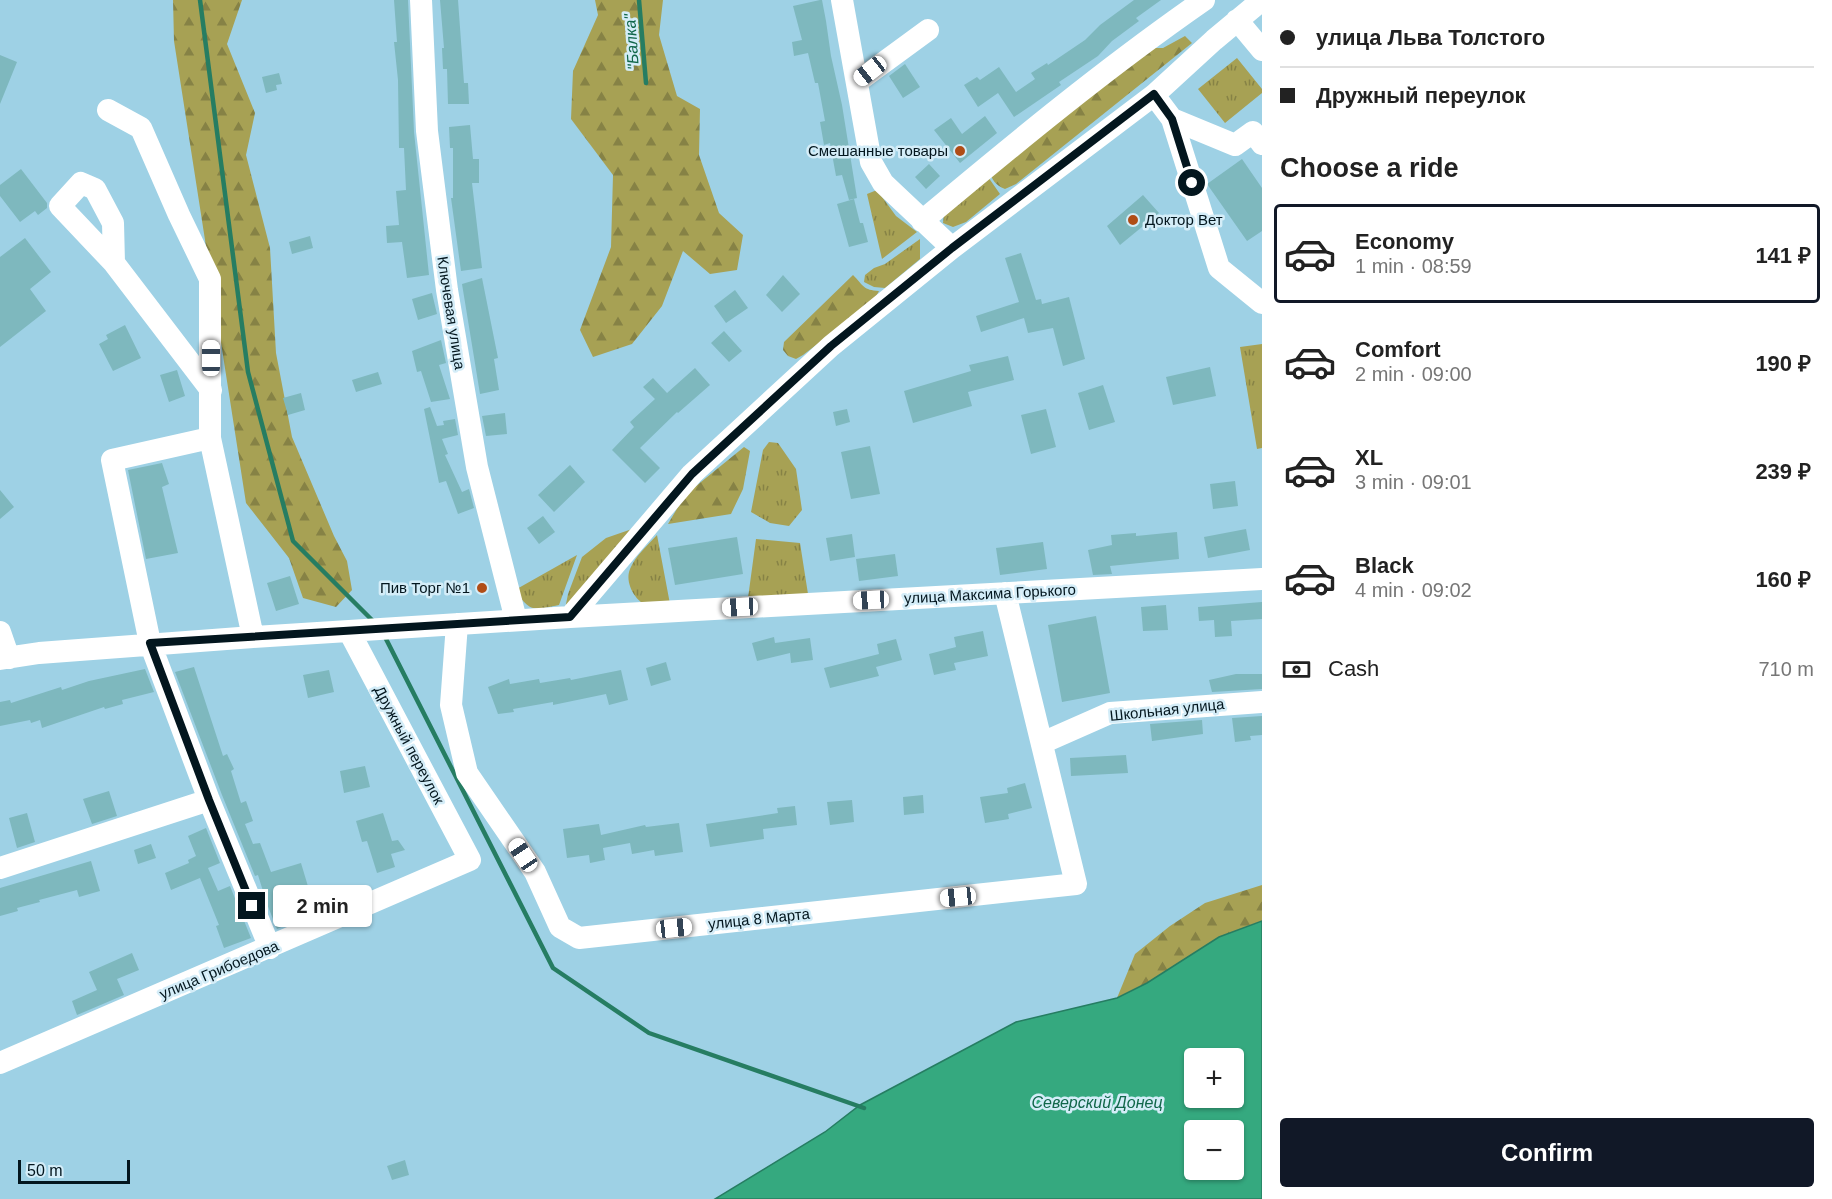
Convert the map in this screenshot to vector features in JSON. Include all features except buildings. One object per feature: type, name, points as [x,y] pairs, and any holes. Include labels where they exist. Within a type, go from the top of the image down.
[{"type":"street","name":"Ключевая улица","points":[[422,0],[427,131],[447,290],[477,467],[516,620]]},
{"type":"street","points":[[842,0],[871,162],[883,183],[952,248]]},
{"type":"street","points":[[570,617],[692,474],[831,346],[952,248],[1154,94],[1262,0]]},
{"type":"street","points":[[922,221],[1018,140],[1200,1],[1214,40]]},
{"type":"street","points":[[1237,20],[1262,50]]},
{"type":"street","points":[[857,82],[897,50],[928,30]]},
{"type":"street","points":[[1154,94],[1172,119],[1218,268],[1262,303]]},
{"type":"street","points":[[108,110],[141,128],[179,216],[210,279],[210,438],[253,637]]},
{"type":"street","points":[[1172,119],[1235,145],[1259,133]]},
{"type":"street","points":[[114,263],[211,390]]},
{"type":"street","points":[[210,438],[112,460],[150,643],[209,800],[270,948]]},
{"type":"street","name":"улица Максима Горького","points":[[4,658],[150,643],[516,620],[1262,579]]},
{"type":"street","points":[[1005,593],[1042,743]]},
{"type":"street","name":"улица 8 Марта","points":[[457,624],[451,705],[467,773],[535,872],[560,927],[579,938],[1076,884],[1042,743]]},
{"type":"street","name":"Дружный переулок","points":[[349,631],[470,860]]},
{"type":"street","points":[[0,632],[4,658]]},
{"type":"street","name":"Школьная улица","points":[[1042,743],[1110,713],[1262,702]]},
{"type":"street","points":[[0,868],[209,800]]},
{"type":"street","name":"улица Грибоедова","points":[[0,1064],[470,860]]},
{"type":"green space","points":[[173,0],[242,0],[227,44],[255,113],[246,155],[270,248],[276,353],[292,437],[347,561],[352,590],[336,607],[303,598],[289,558],[246,503],[174,41]]},
{"type":"green space","points":[[595,0],[663,0],[659,35],[677,96],[700,109],[699,155],[719,213],[743,235],[737,270],[710,274],[683,251],[662,306],[632,344],[593,357],[580,330],[611,247],[613,175],[571,119],[573,71],[598,15]]},
{"type":"green space","points":[[1185,36],[1192,43],[1016,184],[1005,189],[994,182],[989,170],[1147,48],[1163,48]]},
{"type":"green space","points":[[1237,58],[1262,89],[1262,93],[1225,123],[1198,89]]},
{"type":"green space","points":[[986,174],[1000,194],[966,222],[953,227],[943,223],[944,213]]},
{"type":"green space","points":[[877,190],[896,216],[917,232],[882,259],[867,194]]},
{"type":"green space","points":[[920,239],[920,259],[885,288],[874,287],[864,282],[865,275],[874,268],[885,264]]},
{"type":"green space","points":[[853,275],[862,285],[879,291],[873,302],[803,355],[796,359],[788,356],[783,350],[784,342]]},
{"type":"green space","points":[[1262,344],[1262,448],[1257,449],[1240,347]]},
{"type":"green space","points":[[769,442],[778,443],[796,469],[802,510],[789,526],[770,523],[751,512],[763,450]]},
{"type":"green space","points":[[744,447],[750,451],[743,489],[731,514],[668,524],[685,495]]},
{"type":"green space","points":[[632,529],[568,611],[566,604],[568,594],[582,557],[606,538]]},
{"type":"green space","points":[[657,535],[670,604],[653,607],[646,605],[636,597],[630,586],[629,575],[635,559]]},
{"type":"green space","points":[[756,539],[800,543],[808,594],[748,598]]},
{"type":"green space","points":[[577,555],[559,605],[533,608],[525,603],[515,590]]},
{"type":"green space","points":[[1262,885],[1262,921],[1248,926],[1117,998],[1135,954],[1170,926],[1205,903]]},
{"type":"water","name":"Северский Донец","points":[[1262,921],[1262,1199],[715,1199],[825,1132],[860,1105],[1016,1022],[1117,998],[1147,983],[1219,937]]},
{"type":"waterway","points":[[200,0],[248,372],[293,541],[373,621]]},
{"type":"waterway","name":"\"Балка\"","points":[[639,0],[646,83]]},
{"type":"waterway","points":[[384,635],[553,968],[649,1033],[864,1108]]},
{"type":"place","name":"Смешанные товары","points":[[960,151]]},
{"type":"place","name":"Доктор Вет","points":[[1133,220]]},
{"type":"place","name":"Пив Торг №1","points":[[482,588]]},
{"type":"route","points":[[252,906],[150,643],[570,617],[692,474],[831,346],[952,248],[1154,94],[1172,119],[1192,183]]}]
